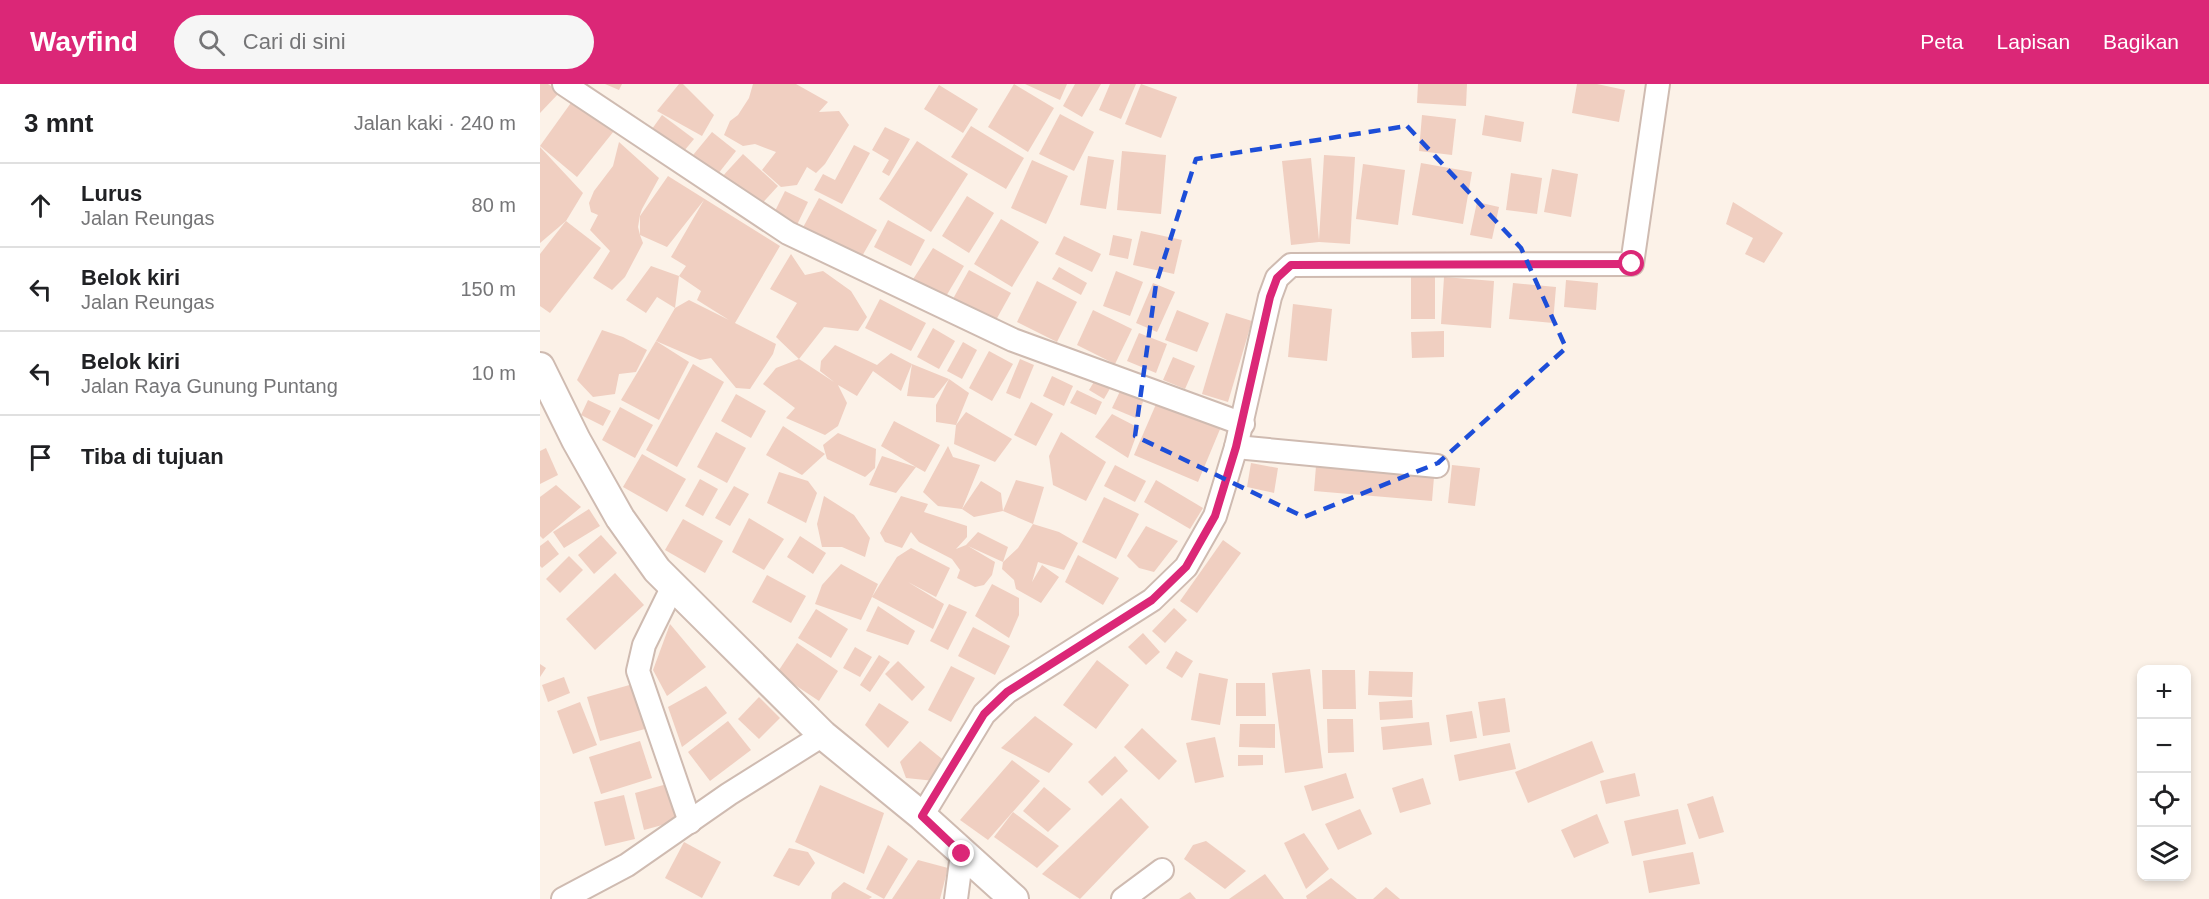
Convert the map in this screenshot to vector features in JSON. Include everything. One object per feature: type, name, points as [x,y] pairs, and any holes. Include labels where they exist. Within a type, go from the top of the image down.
[{"type":"street","points":[[564,84],[788,233],[1013,340],[1242,424]]},
{"type":"street","points":[[922,816],[984,714],[1007,692],[1152,600],[1186,567],[1215,516],[1242,424],[1270,297],[1277,278],[1291,265],[1632,264],[1658,84]]},
{"type":"street","points":[[540,367],[576,440],[620,518],[657,570],[823,735],[922,816],[1014,899]]},
{"type":"street","points":[[1236,447],[1437,466]]},
{"type":"street","points":[[673,586],[644,645],[639,670],[690,822]]},
{"type":"street","points":[[563,899],[627,865],[729,794],[823,735]]},
{"type":"street","points":[[956,899],[962,854]]},
{"type":"street","points":[[1123,899],[1162,870]]},
{"type":"highlighted area","points":[[1407,126],[1521,248],[1566,348],[1438,463],[1304,517],[1135,436],[1156,284],[1196,159]]},
{"type":"building","points":[[540,84],[548,84],[560,92],[540,113]]},
{"type":"building","points":[[605,84],[622,84],[619,90]]},
{"type":"building","points":[[679,84],[683,84],[714,115],[702,136],[657,111]]},
{"type":"building","points":[[753,84],[796,84],[828,102],[819,112],[839,111],[849,125],[825,164],[816,173],[807,167],[797,185],[781,187],[762,170],[776,152],[755,144],[743,146],[724,135],[730,121],[738,115],[749,98]]},
{"type":"building","points":[[1014,84],[1054,108],[1028,152],[988,127]]},
{"type":"building","points":[[1025,84],[1067,84],[1060,100]]},
{"type":"building","points":[[1075,84],[1101,84],[1082,117],[1063,106]]},
{"type":"building","points":[[1110,84],[1136,84],[1121,119],[1099,110]]},
{"type":"building","points":[[1141,84],[1177,97],[1161,138],[1125,124]]},
{"type":"building","points":[[1418,84],[1467,84],[1466,106],[1417,103]]},
{"type":"building","points":[[1577,84],[1597,84],[1625,90],[1619,122],[1572,113]]},
{"type":"building","points":[[939,85],[978,109],[963,133],[924,109]]},
{"type":"building","points":[[573,100],[614,131],[577,177],[540,146]]},
{"type":"building","points":[[1060,114],[1094,132],[1074,171],[1039,154]]},
{"type":"building","points":[[662,115],[694,139],[679,157],[647,136]]},
{"type":"building","points":[[1422,115],[1456,119],[1452,155],[1419,151]]},
{"type":"building","points":[[1485,115],[1524,122],[1521,142],[1482,135]]},
{"type":"building","points":[[971,126],[1024,158],[1006,189],[951,157]]},
{"type":"building","points":[[885,127],[910,139],[889,176],[882,172],[889,160],[872,150]]},
{"type":"building","points":[[712,132],[736,151],[714,179],[689,160]]},
{"type":"building","points":[[917,141],[968,174],[931,232],[879,199]]},
{"type":"building","points":[[619,142],[659,178],[640,215],[638,227],[643,243],[625,277],[612,290],[593,278],[610,251],[590,230],[598,215],[591,212],[589,203],[594,191],[613,166]]},
{"type":"building","points":[[854,145],[870,153],[842,204],[814,190],[823,174],[835,180]]},
{"type":"building","points":[[540,147],[583,193],[566,221],[540,243]]},
{"type":"building","points":[[1122,151],[1166,155],[1161,214],[1117,210]]},
{"type":"building","points":[[743,154],[778,186],[755,211],[720,179]]},
{"type":"building","points":[[1324,155],[1355,157],[1350,244],[1319,242],[1291,245],[1282,161],[1311,158],[1319,240]]},
{"type":"building","points":[[1088,156],[1114,160],[1106,209],[1080,205]]},
{"type":"building","points":[[1032,160],[1068,176],[1046,224],[1011,208]]},
{"type":"building","points":[[1421,163],[1472,172],[1463,224],[1412,215]]},
{"type":"building","points":[[1363,164],[1405,170],[1398,225],[1356,219]]},
{"type":"building","points":[[1552,169],[1578,174],[1571,217],[1544,212]]},
{"type":"building","points":[[1511,173],[1542,178],[1537,214],[1506,210]]},
{"type":"building","points":[[668,176],[780,246],[735,323],[776,344],[773,354],[750,389],[736,388],[711,358],[700,360],[656,341],[675,308],[689,300],[729,320],[697,300],[701,291],[679,276],[686,266],[671,257],[704,200],[667,247],[640,235],[640,216]]},
{"type":"building","points":[[785,191],[808,202],[794,231],[771,219]]},
{"type":"building","points":[[967,196],[994,213],[969,253],[942,236]]},
{"type":"building","points":[[819,198],[877,230],[857,265],[800,233]]},
{"type":"building","points":[[1477,202],[1499,207],[1492,239],[1470,235]]},
{"type":"building","points":[[1733,202],[1783,233],[1764,263],[1745,254],[1753,238],[1726,224]]},
{"type":"building","points":[[1001,219],[1039,242],[1012,287],[974,264]]},
{"type":"building","points":[[888,220],[925,240],[911,266],[874,247]]},
{"type":"building","points":[[566,221],[601,248],[550,313],[540,306],[540,254]]},
{"type":"building","points":[[1141,231],[1182,240],[1174,274],[1133,265]]},
{"type":"building","points":[[1113,235],[1132,239],[1128,259],[1109,255]]},
{"type":"building","points":[[1064,236],[1101,254],[1092,272],[1055,254]]},
{"type":"building","points":[[933,248],[964,266],[942,303],[910,284]]},
{"type":"building","points":[[791,254],[805,275],[823,271],[851,291],[867,317],[858,331],[824,327],[799,359],[776,337],[797,303],[770,289]]},
{"type":"building","points":[[651,266],[679,276],[675,308],[657,297],[646,313],[626,300]]},
{"type":"building","points":[[1059,267],[1087,283],[1081,295],[1052,279]]},
{"type":"building","points":[[969,270],[1011,293],[991,329],[949,306]]},
{"type":"building","points":[[1116,271],[1143,282],[1130,316],[1103,306]]},
{"type":"building","points":[[1411,277],[1435,277],[1435,319],[1411,319]]},
{"type":"building","points":[[1444,277],[1494,281],[1491,328],[1441,324]]},
{"type":"building","points":[[1566,280],[1598,283],[1596,310],[1564,307]]},
{"type":"building","points":[[1037,281],[1077,302],[1057,342],[1017,322]]},
{"type":"building","points":[[1153,283],[1175,292],[1157,332],[1136,323]]},
{"type":"building","points":[[1513,283],[1556,287],[1553,323],[1509,319]]},
{"type":"building","points":[[880,299],[926,323],[911,351],[865,328]]},
{"type":"building","points":[[1293,304],[1332,309],[1327,361],[1288,357]]},
{"type":"building","points":[[1093,310],[1132,329],[1115,364],[1077,345]]},
{"type":"building","points":[[1177,310],[1209,323],[1197,352],[1165,340]]},
{"type":"building","points":[[1226,313],[1252,321],[1228,402],[1202,394]]},
{"type":"building","points":[[933,328],[955,341],[939,369],[917,357]]},
{"type":"building","points":[[602,330],[623,337],[647,350],[636,372],[619,374],[615,394],[593,397],[577,380]]},
{"type":"building","points":[[1444,331],[1444,357],[1412,358],[1411,332]]},
{"type":"building","points":[[1139,333],[1167,344],[1156,373],[1127,361]]},
{"type":"building","points":[[656,341],[689,362],[659,420],[621,400]]},
{"type":"building","points":[[963,342],[977,350],[962,379],[947,371]]},
{"type":"building","points":[[835,345],[877,365],[891,353],[912,364],[901,391],[873,371],[857,396],[838,385],[847,403],[838,426],[825,435],[786,418],[795,408],[763,384],[776,368],[799,359],[834,382],[820,371],[821,361]]},
{"type":"building","points":[[989,351],[1013,364],[992,401],[969,388]]},
{"type":"building","points":[[1173,357],[1195,366],[1185,389],[1163,380]]},
{"type":"building","points":[[1020,359],[1034,365],[1020,399],[1006,393]]},
{"type":"building","points":[[693,364],[724,382],[677,467],[646,450]]},
{"type":"building","points":[[912,364],[949,379],[934,398],[907,396]]},
{"type":"building","points":[[1052,376],[1073,386],[1064,406],[1043,396]]},
{"type":"building","points":[[1097,377],[1112,385],[1104,399],[1089,390]]},
{"type":"building","points":[[949,379],[969,393],[956,425],[936,422],[936,405]]},
{"type":"building","points":[[1123,385],[1146,395],[1136,418],[1112,408]]},
{"type":"building","points":[[1077,390],[1102,402],[1096,415],[1070,403]]},
{"type":"building","points":[[736,394],[766,411],[751,438],[721,421]]},
{"type":"building","points":[[1160,395],[1223,422],[1198,482],[1134,455]]},
{"type":"building","points":[[588,400],[611,411],[603,426],[581,415]]},
{"type":"building","points":[[1031,402],[1053,414],[1036,446],[1014,435]]},
{"type":"building","points":[[620,407],[653,425],[635,458],[602,440]]},
{"type":"building","points":[[966,412],[1012,439],[995,462],[954,444],[956,425]]},
{"type":"building","points":[[1112,414],[1139,428],[1128,458],[1095,437]]},
{"type":"building","points":[[894,421],[940,445],[925,472],[881,446]]},
{"type":"building","points":[[783,426],[825,454],[802,475],[766,455]]},
{"type":"building","points":[[716,432],[746,448],[727,483],[697,467]]},
{"type":"building","points":[[1061,432],[1106,462],[1086,501],[1053,485],[1049,456]]},
{"type":"building","points":[[838,433],[876,449],[875,468],[865,477],[827,459],[823,445]]},
{"type":"building","points":[[948,446],[953,457],[980,465],[962,509],[938,506],[923,492]]},
{"type":"building","points":[[546,448],[558,475],[540,484],[540,451]]},
{"type":"building","points":[[642,454],[686,479],[667,512],[623,487]]},
{"type":"building","points":[[882,456],[916,467],[896,493],[869,485]]},
{"type":"building","points":[[1251,463],[1278,468],[1274,493],[1247,487]]},
{"type":"building","points":[[1115,465],[1146,481],[1135,502],[1104,486]]},
{"type":"building","points":[[1452,465],[1480,468],[1475,506],[1448,503]]},
{"type":"building","points":[[1316,466],[1434,477],[1432,501],[1314,491]]},
{"type":"building","points":[[779,472],[808,481],[817,493],[806,523],[767,503]]},
{"type":"building","points":[[700,479],[718,489],[703,516],[685,506]]},
{"type":"building","points":[[1016,480],[1044,487],[1033,524],[1003,511]]},
{"type":"building","points":[[1156,480],[1203,508],[1190,529],[1144,502]]},
{"type":"building","points":[[981,481],[1001,493],[1003,511],[974,517],[962,509]]},
{"type":"building","points":[[556,485],[581,507],[543,539],[540,536],[540,497]]},
{"type":"building","points":[[734,486],[749,494],[730,526],[715,518]]},
{"type":"building","points":[[824,496],[854,515],[870,538],[865,557],[842,547],[822,547],[817,524]]},
{"type":"building","points":[[901,496],[928,504],[924,512],[967,526],[967,537],[956,549],[966,545],[978,532],[1008,547],[1003,562],[968,546],[995,562],[992,575],[984,585],[975,587],[957,578],[960,570],[952,559],[919,542],[911,532],[902,548],[885,542],[880,533]]},
{"type":"building","points":[[1104,497],[1139,514],[1116,559],[1082,542]]},
{"type":"building","points":[[589,509],[600,526],[564,548],[553,532]]},
{"type":"building","points":[[749,518],[784,539],[764,570],[732,552]]},
{"type":"building","points":[[683,519],[723,541],[705,573],[665,550]]},
{"type":"building","points":[[1033,524],[1059,532],[1078,543],[1064,570],[1038,562],[1032,582],[1042,565],[1059,577],[1041,603],[1016,589],[1014,580],[1002,569],[1003,562],[1018,548]]},
{"type":"building","points":[[1146,526],[1178,541],[1154,572],[1139,568],[1127,556]]},
{"type":"building","points":[[601,535],[617,553],[594,574],[578,555]]},
{"type":"building","points":[[800,536],[826,553],[813,574],[787,557]]},
{"type":"building","points":[[548,540],[559,554],[542,568],[540,566],[540,546]]},
{"type":"building","points":[[1223,540],[1241,553],[1197,613],[1180,601]]},
{"type":"building","points":[[911,548],[950,568],[936,597],[908,582],[944,604],[933,629],[872,597],[897,557]]},
{"type":"building","points":[[1078,555],[1119,578],[1103,605],[1065,582]]},
{"type":"building","points":[[569,556],[583,570],[560,593],[546,579]]},
{"type":"building","points":[[841,564],[878,584],[861,620],[815,604],[822,585]]},
{"type":"building","points":[[615,573],[644,605],[595,650],[566,619]]},
{"type":"building","points":[[767,575],[806,596],[791,623],[752,602]]},
{"type":"building","points":[[992,584],[1019,598],[1019,615],[1009,638],[975,616]]},
{"type":"building","points":[[949,604],[967,612],[948,650],[930,641]]},
{"type":"building","points":[[878,606],[915,631],[908,645],[866,631]]},
{"type":"building","points":[[1174,608],[1187,620],[1165,643],[1152,631]]},
{"type":"building","points":[[816,609],[848,629],[831,658],[798,638]]},
{"type":"building","points":[[670,624],[706,667],[667,696],[653,670]]},
{"type":"building","points":[[973,627],[1010,646],[995,675],[958,656]]},
{"type":"building","points":[[1143,633],[1160,652],[1146,665],[1128,647]]},
{"type":"building","points":[[797,643],[838,671],[819,701],[777,673]]},
{"type":"building","points":[[855,647],[872,657],[860,677],[843,668]]},
{"type":"building","points":[[1176,651],[1193,661],[1182,678],[1166,668]]},
{"type":"building","points":[[879,655],[890,662],[870,692],[860,685]]},
{"type":"building","points":[[1097,660],[1129,685],[1096,729],[1063,705]]},
{"type":"building","points":[[898,661],[925,687],[912,701],[885,674]]},
{"type":"building","points":[[540,664],[546,668],[540,677]]},
{"type":"building","points":[[951,666],[975,678],[951,722],[928,710]]},
{"type":"building","points":[[1310,669],[1323,768],[1285,773],[1272,673]]},
{"type":"building","points":[[1322,670],[1355,670],[1356,709],[1323,709]]},
{"type":"building","points":[[1369,671],[1413,672],[1412,697],[1368,695]]},
{"type":"building","points":[[1199,673],[1228,679],[1220,725],[1191,720]]},
{"type":"building","points":[[564,677],[570,693],[548,702],[542,685]]},
{"type":"building","points":[[1236,683],[1265,683],[1266,716],[1236,716]]},
{"type":"building","points":[[633,684],[645,729],[600,741],[587,697]]},
{"type":"building","points":[[706,686],[727,713],[682,747],[668,707]]},
{"type":"building","points":[[759,697],[780,718],[759,739],[738,719]]},
{"type":"building","points":[[1505,698],[1510,732],[1483,736],[1478,702]]},
{"type":"building","points":[[1412,700],[1413,718],[1380,720],[1379,702]]},
{"type":"building","points":[[580,702],[597,745],[573,754],[557,711]]},
{"type":"building","points":[[879,703],[909,722],[888,748],[865,725]]},
{"type":"building","points":[[1472,711],[1477,738],[1450,742],[1446,715]]},
{"type":"building","points":[[1035,716],[1073,744],[1049,773],[1001,748]]},
{"type":"building","points":[[1327,719],[1353,719],[1354,752],[1328,753]]},
{"type":"building","points":[[728,721],[751,750],[710,781],[688,752]]},
{"type":"building","points":[[1429,722],[1432,745],[1383,750],[1381,727]]},
{"type":"building","points":[[1240,724],[1275,724],[1275,748],[1239,747]]},
{"type":"building","points":[[1142,728],[1177,761],[1159,780],[1124,747]]},
{"type":"building","points":[[1215,737],[1224,777],[1195,783],[1186,743]]},
{"type":"building","points":[[640,741],[652,778],[601,794],[589,757]]},
{"type":"building","points":[[920,741],[947,763],[935,781],[906,778],[900,762]]},
{"type":"building","points":[[1592,741],[1604,772],[1528,803],[1515,772]]},
{"type":"building","points":[[1510,743],[1516,769],[1459,781],[1454,755]]},
{"type":"building","points":[[1238,755],[1263,755],[1263,765],[1238,766]]},
{"type":"building","points":[[1115,756],[1128,771],[1102,796],[1088,782]]},
{"type":"building","points":[[1012,760],[1040,781],[988,840],[960,820]]},
{"type":"building","points":[[1346,773],[1354,798],[1312,811],[1304,786]]},
{"type":"building","points":[[1635,773],[1640,796],[1606,804],[1600,781]]},
{"type":"building","points":[[1423,778],[1431,804],[1400,813],[1392,788]]},
{"type":"building","points":[[667,784],[677,821],[644,830],[635,793]]},
{"type":"building","points":[[820,785],[884,813],[864,874],[795,842]]},
{"type":"building","points":[[1044,787],[1071,809],[1048,832],[1023,811]]},
{"type":"building","points":[[624,795],[635,839],[605,846],[594,802]]},
{"type":"building","points":[[1713,796],[1724,832],[1699,839],[1687,804]]},
{"type":"building","points":[[1121,798],[1149,827],[1080,899],[1042,874]]},
{"type":"building","points":[[1360,809],[1372,834],[1338,850],[1325,824]]},
{"type":"building","points":[[1678,809],[1686,844],[1632,856],[1624,821]]},
{"type":"building","points":[[1013,812],[1059,846],[1037,868],[994,837]]},
{"type":"building","points":[[1597,814],[1609,843],[1574,858],[1561,830]]},
{"type":"building","points":[[1304,833],[1329,869],[1306,889],[1284,843]]},
{"type":"building","points":[[1206,841],[1246,871],[1225,889],[1184,859],[1193,845]]},
{"type":"building","points":[[684,842],[721,862],[702,898],[665,878]]},
{"type":"building","points":[[888,845],[908,859],[884,899],[866,889]]},
{"type":"building","points":[[789,848],[808,852],[815,863],[799,886],[773,876]]},
{"type":"building","points":[[1693,852],[1700,884],[1649,893],[1643,861]]},
{"type":"building","points":[[918,860],[948,868],[940,899],[892,899]]},
{"type":"building","points":[[1265,874],[1284,899],[1229,899]]},
{"type":"building","points":[[1331,878],[1357,899],[1307,899],[1306,896]]},
{"type":"building","points":[[844,882],[872,897],[869,899],[831,899],[832,893]]},
{"type":"building","points":[[1386,887],[1400,899],[1373,899]]},
{"type":"building","points":[[1190,892],[1196,899],[1179,899]]},
{"type":"route","points":[[962,854],[922,816],[984,714],[1007,692],[1152,600],[1186,567],[1215,516],[1242,424],[1270,297],[1277,278],[1291,265],[1632,264]]}]
